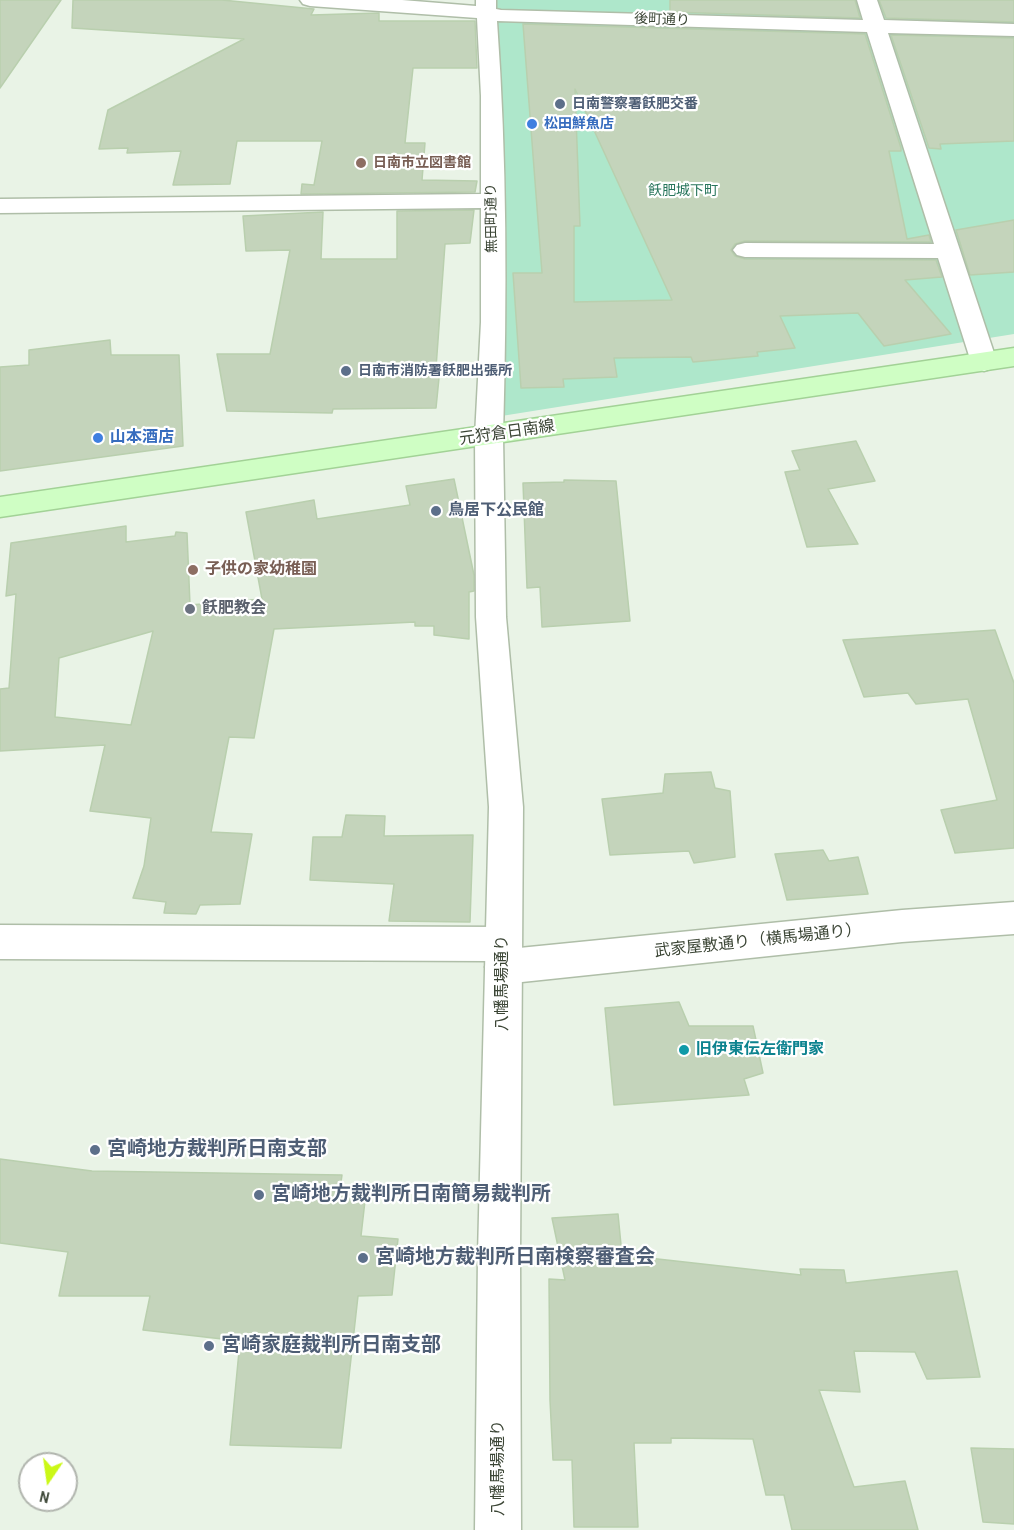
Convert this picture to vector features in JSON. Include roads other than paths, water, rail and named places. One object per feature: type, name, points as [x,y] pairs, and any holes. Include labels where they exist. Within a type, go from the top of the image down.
[{"type":"main road","name":"元狩倉日南線","points":[[0,507],[1014,357]]},
{"type":"street","name":"後町通り","points":[[310,0],[486,6],[501,16],[1014,30]]},
{"type":"street","points":[[867,0],[984,362]]},
{"type":"street","name":"無田町通り","points":[[486,6],[492,96],[491,201],[494,322],[489,436]]},
{"type":"street","points":[[0,206],[491,201]]},
{"type":"street","points":[[745,250],[947,251]]},
{"type":"street","name":"八幡馬場通り","points":[[489,436],[491,616],[506,807],[498,1530]]},
{"type":"street","name":"武家屋敷通り（横馬場通り）","points":[[0,942],[503,956],[1014,918]]},
{"type":"place","name":"日南警察署飫肥交番","points":[[560,104]]},
{"type":"place","name":"松田鮮魚店","points":[[532,124]]},
{"type":"place","name":"日南市立図書館","points":[[361,163]]},
{"type":"place","name":"日南市消防署飫肥出張所","points":[[346,371]]},
{"type":"place","name":"山本酒店","points":[[98,438]]},
{"type":"place","name":"鳥居下公民館","points":[[436,511]]},
{"type":"place","name":"子供の家幼稚園","points":[[193,570]]},
{"type":"place","name":"飫肥教会","points":[[190,609]]},
{"type":"place","name":"旧伊東伝左衛門家","points":[[684,1050]]},
{"type":"place","name":"宮崎地方裁判所日南支部","points":[[95,1150]]},
{"type":"place","name":"宮崎地方裁判所日南簡易裁判所","points":[[259,1195]]},
{"type":"place","name":"宮崎地方裁判所日南検察審査会","points":[[363,1258]]},
{"type":"place","name":"宮崎家庭裁判所日南支部","points":[[209,1346]]},
{"type":"park label","name":"飫肥城下町","points":[[683,191]]}]
